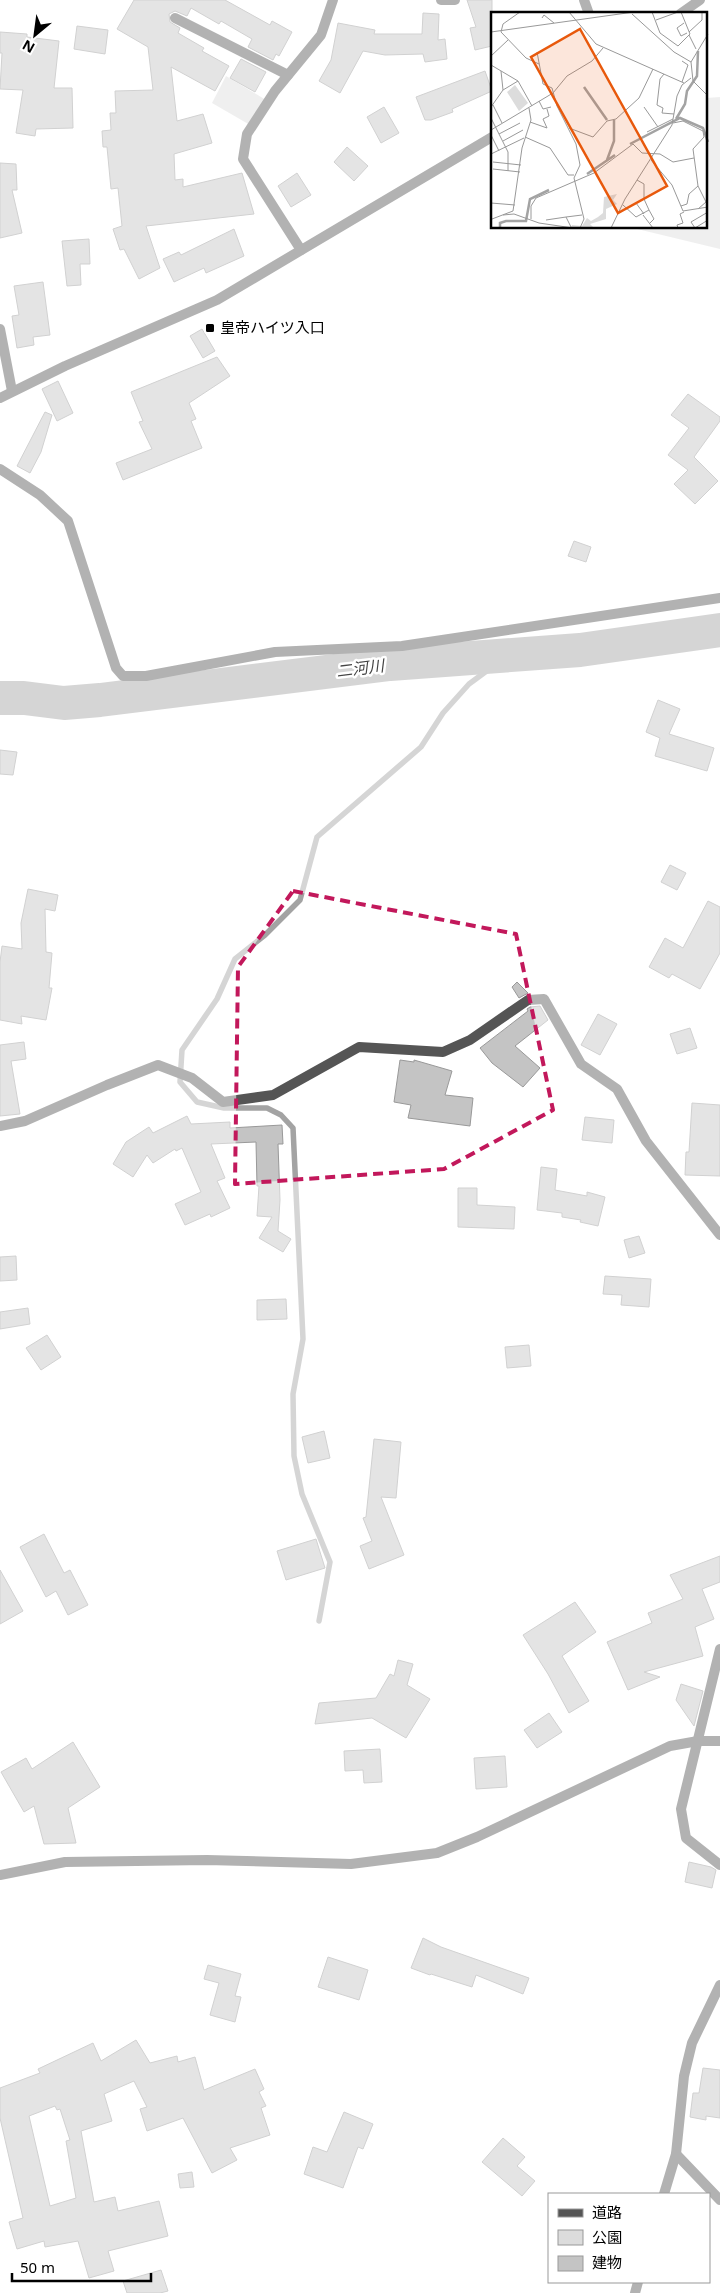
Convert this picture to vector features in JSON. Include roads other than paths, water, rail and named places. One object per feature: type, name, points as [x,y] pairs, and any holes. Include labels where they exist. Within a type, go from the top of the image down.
[{"type":"street","points":[[301,250],[243,159],[247,134],[275,91],[321,35],[334,0]]},
{"type":"street","points":[[442,0],[455,0]]},
{"type":"street","points":[[584,0],[588,12]]},
{"type":"street","points":[[683,12],[700,0]]},
{"type":"street","points":[[175,18],[288,75]]},
{"type":"street","points":[[0,398],[65,366],[217,300],[491,138]]},
{"type":"street","points":[[0,329],[12,391]]},
{"type":"street","points":[[0,469],[40,495],[68,521],[116,668],[123,676],[146,676],[275,652],[402,646],[720,598]]},
{"type":"street","points":[[0,1126],[25,1121],[158,1065],[192,1078],[223,1102],[273,1095],[359,1047],[443,1052],[470,1040],[528,1000],[544,999],[581,1064],[617,1089],[646,1141],[720,1235]]},
{"type":"street","points":[[720,1649],[680,1809],[686,1838],[720,1865]]},
{"type":"street","points":[[0,1875],[65,1862],[207,1860],[352,1864],[437,1852],[486,1833],[670,1746],[698,1741],[720,1741]]},
{"type":"street","points":[[664,2193],[676,2154],[684,2076],[692,2043],[720,1985]]},
{"type":"street","points":[[676,2154],[720,2200]]},
{"type":"waterway","name":"二河川","points":[[0,698],[24,698],[64,703],[100,700],[390,664],[580,650],[720,630]]},
{"type":"waterway","points":[[319,1621],[330,1562],[302,1494],[294,1456],[293,1394],[303,1339],[293,1128],[281,1115],[267,1108],[224,1108],[197,1102],[180,1082],[182,1050],[217,999],[235,959],[265,935],[300,900],[317,837],[421,747],[443,713],[469,684],[507,656]]},
{"type":"place","name":"皇帝ハイツ入口","points":[[210,328]]}]
